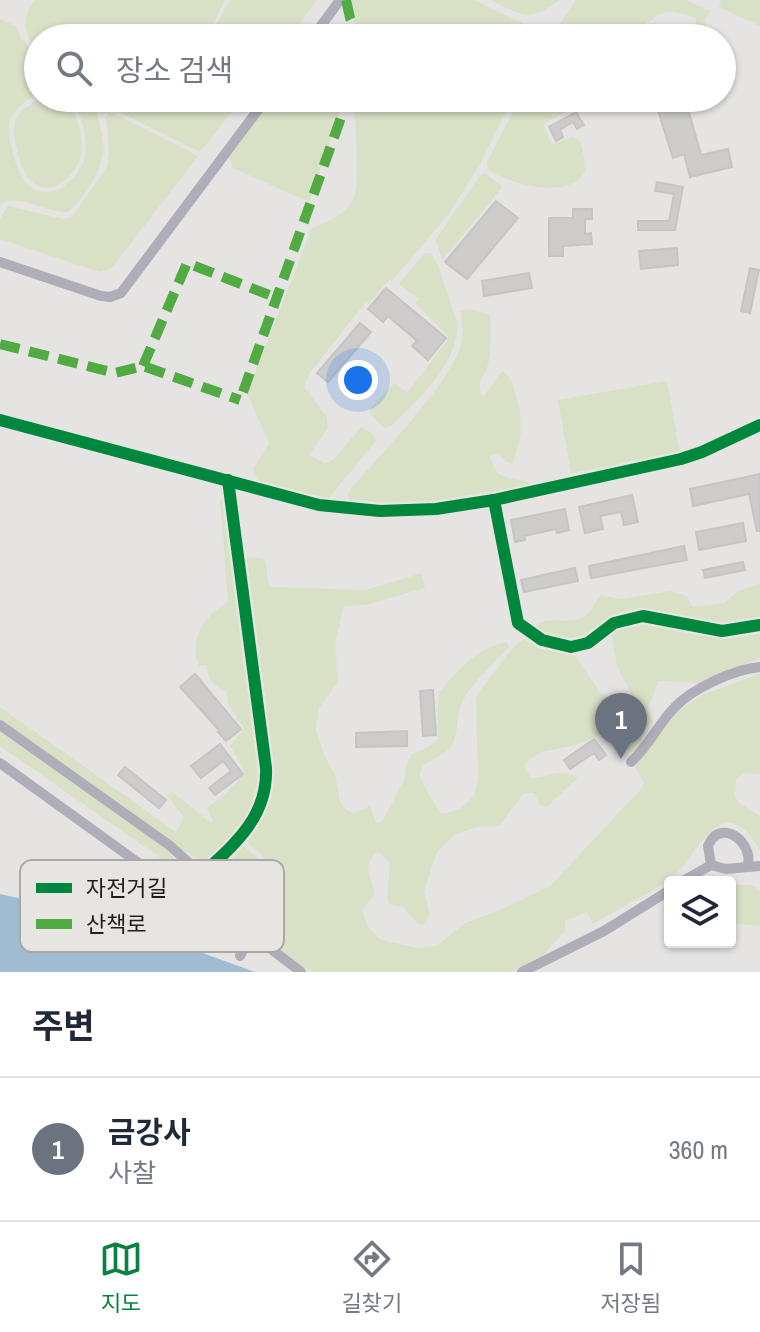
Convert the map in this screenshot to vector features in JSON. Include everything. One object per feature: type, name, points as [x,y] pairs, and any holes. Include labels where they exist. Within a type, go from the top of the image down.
[{"type":"street","points":[[322,24],[340,0]]},
{"type":"street","points":[[0,262],[101,296],[116,296],[257,112]]},
{"type":"street","points":[[0,420],[319,505],[380,511],[436,509],[494,500],[681,459],[760,425]]},
{"type":"street","points":[[218,860],[257,816],[266,781],[228,480]]},
{"type":"street","points":[[494,500],[518,623],[542,640],[563,646],[580,646],[614,623],[643,616],[722,631],[760,625]]},
{"type":"street","points":[[631,762],[643,752],[673,709],[692,692],[728,676],[760,667]]},
{"type":"street","points":[[0,725],[169,845],[185,860]]},
{"type":"street","points":[[0,763],[134,860]]},
{"type":"street","points":[[692,876],[711,865],[726,869],[754,866],[737,835],[722,833],[715,835],[708,846],[711,865]]},
{"type":"street","points":[[522,972],[604,931],[664,894]]},
{"type":"street","points":[[240,956],[242,952]]},
{"type":"street","points":[[275,952],[301,972]]},
{"type":"green space","points":[[35,0],[225,0],[212,24],[26,24],[30,6]]},
{"type":"green space","points":[[230,0],[317,0],[299,24],[216,24]]},
{"type":"green space","points":[[351,0],[474,0],[523,24],[355,24]]},
{"type":"green space","points":[[490,0],[560,0],[540,12],[525,15]]},
{"type":"green space","points":[[576,0],[685,0],[711,11],[705,20],[706,24],[695,24],[696,18],[671,12],[661,14],[645,24],[560,24]]},
{"type":"green space","points":[[721,0],[760,0],[760,26],[719,7]]},
{"type":"green space","points":[[0,19],[16,26],[24,42],[24,103],[11,118],[9,135],[18,168],[29,186],[35,190],[54,191],[75,177],[82,167],[86,145],[78,112],[97,112],[103,154],[96,175],[84,195],[68,212],[13,200],[0,206]]},
{"type":"green space","points":[[24,109],[24,112],[74,112],[82,143],[81,154],[72,174],[59,184],[47,188],[38,186],[27,175],[18,155],[14,134],[18,115]]},
{"type":"green space","points":[[110,112],[198,156],[112,268],[101,272],[0,239],[0,219],[8,206],[63,219],[72,217],[107,167],[106,117]]},
{"type":"green space","points":[[119,112],[232,112],[200,152]]},
{"type":"green space","points":[[263,112],[340,112],[309,202],[233,168],[229,158]]},
{"type":"green space","points":[[354,112],[506,112],[479,166],[450,212],[392,281],[389,280],[368,304],[366,302],[309,374],[304,387],[327,417],[328,428],[309,455],[325,463],[334,459],[361,427],[373,434],[376,441],[328,499],[314,500],[259,483],[253,469],[269,443],[247,393],[312,228],[340,214],[350,205],[355,192]]},
{"type":"green space","points":[[513,112],[566,112],[543,124],[552,145],[572,137],[580,141],[585,169],[576,181],[565,186],[538,187],[497,175],[488,170],[487,162]]},
{"type":"green space","points":[[485,173],[502,186],[442,260],[436,239]]},
{"type":"green space","points":[[431,253],[439,267],[458,325],[456,340],[434,381],[392,426],[384,428],[370,414],[370,409],[394,383],[407,393],[448,340],[448,336],[415,303],[419,299],[399,284],[424,254]]},
{"type":"green space","points":[[474,310],[490,315],[489,357],[480,382],[481,393],[483,397],[502,371],[505,373],[512,383],[521,420],[520,437],[512,464],[498,453],[490,456],[492,464],[508,478],[528,482],[527,487],[410,507],[364,506],[349,501],[350,490],[441,383],[460,348],[461,311]]},
{"type":"green space","points":[[667,381],[680,454],[571,473],[558,400]]},
{"type":"green space","points":[[225,491],[237,610],[262,772],[259,803],[239,832],[212,860],[200,860],[0,721],[0,707],[176,832],[184,818],[167,795],[171,791],[210,822],[213,821],[207,807],[246,773],[230,746],[244,729],[227,702],[227,691],[212,682],[207,665],[199,666],[196,656],[197,637],[201,629],[212,614],[228,602],[220,500]]},
{"type":"green space","points":[[240,556],[265,559],[269,587],[366,590],[422,573],[425,588],[366,605],[344,606],[335,644],[338,682],[319,708],[316,730],[325,757],[335,774],[340,802],[348,811],[353,813],[370,806],[376,823],[382,822],[405,778],[406,765],[412,754],[429,747],[438,738],[438,695],[468,662],[486,649],[506,642],[509,647],[464,699],[450,748],[423,766],[421,771],[420,777],[442,814],[460,809],[474,796],[478,778],[476,696],[514,646],[524,639],[540,649],[564,651],[575,656],[600,692],[625,710],[629,722],[643,734],[637,751],[631,752],[621,744],[597,736],[580,744],[542,752],[526,762],[525,768],[531,778],[559,773],[578,778],[546,807],[540,805],[534,793],[523,794],[500,825],[457,833],[437,852],[424,891],[430,913],[425,924],[418,924],[403,907],[390,904],[387,894],[389,862],[381,853],[374,854],[369,871],[374,895],[362,910],[368,927],[381,940],[417,948],[436,946],[465,923],[550,886],[641,789],[644,783],[635,767],[678,711],[702,695],[760,674],[760,774],[744,773],[736,779],[735,796],[739,803],[760,816],[760,850],[739,826],[722,824],[707,835],[677,873],[664,876],[664,883],[593,924],[587,912],[565,921],[565,931],[542,956],[511,972],[313,972],[305,968],[281,952],[284,952],[284,860],[267,860],[243,839],[266,803]]},
{"type":"green space","points":[[760,583],[760,621],[717,625],[637,610],[614,615],[575,639],[552,639],[537,631],[538,624],[543,621],[572,620],[584,616],[601,595],[620,599],[670,591],[687,596],[692,607],[724,603],[739,591]]},
{"type":"green space","points":[[643,619],[724,634],[760,629],[760,658],[697,683],[659,681],[647,709],[653,723],[646,728],[637,720],[637,706],[617,666],[611,631],[617,625]]},
{"type":"green space","points":[[0,732],[164,847],[175,860],[164,860],[0,746]]},
{"type":"green space","points":[[240,842],[259,860],[223,860]]},
{"type":"green space","points":[[736,884],[751,885],[760,890],[760,926],[736,924]]},
{"type":"water","points":[[0,894],[20,898],[20,952],[200,952],[255,972],[0,972]]},
{"type":"building","points":[[576,112],[584,125],[577,129],[573,122],[560,130],[563,137],[556,141],[549,127]]},
{"type":"building","points":[[658,112],[689,112],[701,155],[728,149],[732,167],[690,177],[684,154],[673,158]]},
{"type":"building","points":[[657,182],[683,187],[675,230],[638,230],[638,221],[669,221],[674,194],[655,191]]},
{"type":"building","points":[[496,201],[518,218],[467,279],[445,262]]},
{"type":"building","points":[[573,209],[592,209],[592,219],[585,219],[585,234],[591,233],[592,244],[563,246],[563,256],[549,256],[549,218],[573,218]]},
{"type":"building","points":[[677,248],[678,265],[641,269],[639,251]]},
{"type":"building","points":[[750,268],[759,270],[750,313],[741,311]]},
{"type":"building","points":[[529,273],[532,288],[484,296],[482,281]]},
{"type":"building","points":[[386,288],[446,338],[428,360],[412,346],[417,341],[388,316],[383,322],[368,309]]},
{"type":"building","points":[[360,323],[371,332],[328,382],[317,373]]},
{"type":"building","points":[[760,474],[760,531],[757,531],[749,494],[693,506],[690,489]]},
{"type":"building","points":[[632,495],[638,522],[624,525],[621,512],[600,516],[603,529],[585,533],[579,507]]},
{"type":"building","points":[[565,509],[569,530],[557,533],[556,529],[524,536],[525,540],[515,542],[511,520]]},
{"type":"building","points":[[743,523],[746,541],[699,550],[696,532]]},
{"type":"building","points":[[684,546],[687,560],[591,578],[589,566]]},
{"type":"building","points":[[743,562],[745,570],[705,578],[703,570]]},
{"type":"building","points":[[575,568],[578,581],[524,592],[521,580]]},
{"type":"building","points":[[195,674],[241,729],[226,741],[180,687]]},
{"type":"building","points":[[433,690],[436,735],[423,736],[420,691]]},
{"type":"building","points":[[407,731],[407,746],[356,747],[356,733]]},
{"type":"building","points":[[594,739],[606,755],[599,760],[594,753],[570,769],[564,760]]},
{"type":"building","points":[[220,744],[243,774],[215,795],[209,788],[231,771],[223,761],[201,778],[191,766]]},
{"type":"building","points":[[125,767],[166,800],[159,808],[118,775]]},
{"type":"marked path","points":[[346,0],[353,24]]},
{"type":"marked path","points":[[243,392],[343,112]]},
{"type":"marked path","points":[[143,366],[187,263],[277,298]]},
{"type":"marked path","points":[[0,344],[115,373],[143,366],[240,400]]},
{"type":"cycle path","points":[[0,420],[319,505],[380,511],[436,509],[494,500],[681,459],[760,425]]},
{"type":"cycle path","points":[[217,860],[237,841],[255,815],[265,785],[266,768],[228,480]]},
{"type":"cycle path","points":[[494,500],[518,623],[542,640],[571,647],[588,643],[614,623],[643,616],[722,631],[760,625]]},
{"type":"place","name":"금강사","points":[[621,759]]}]
